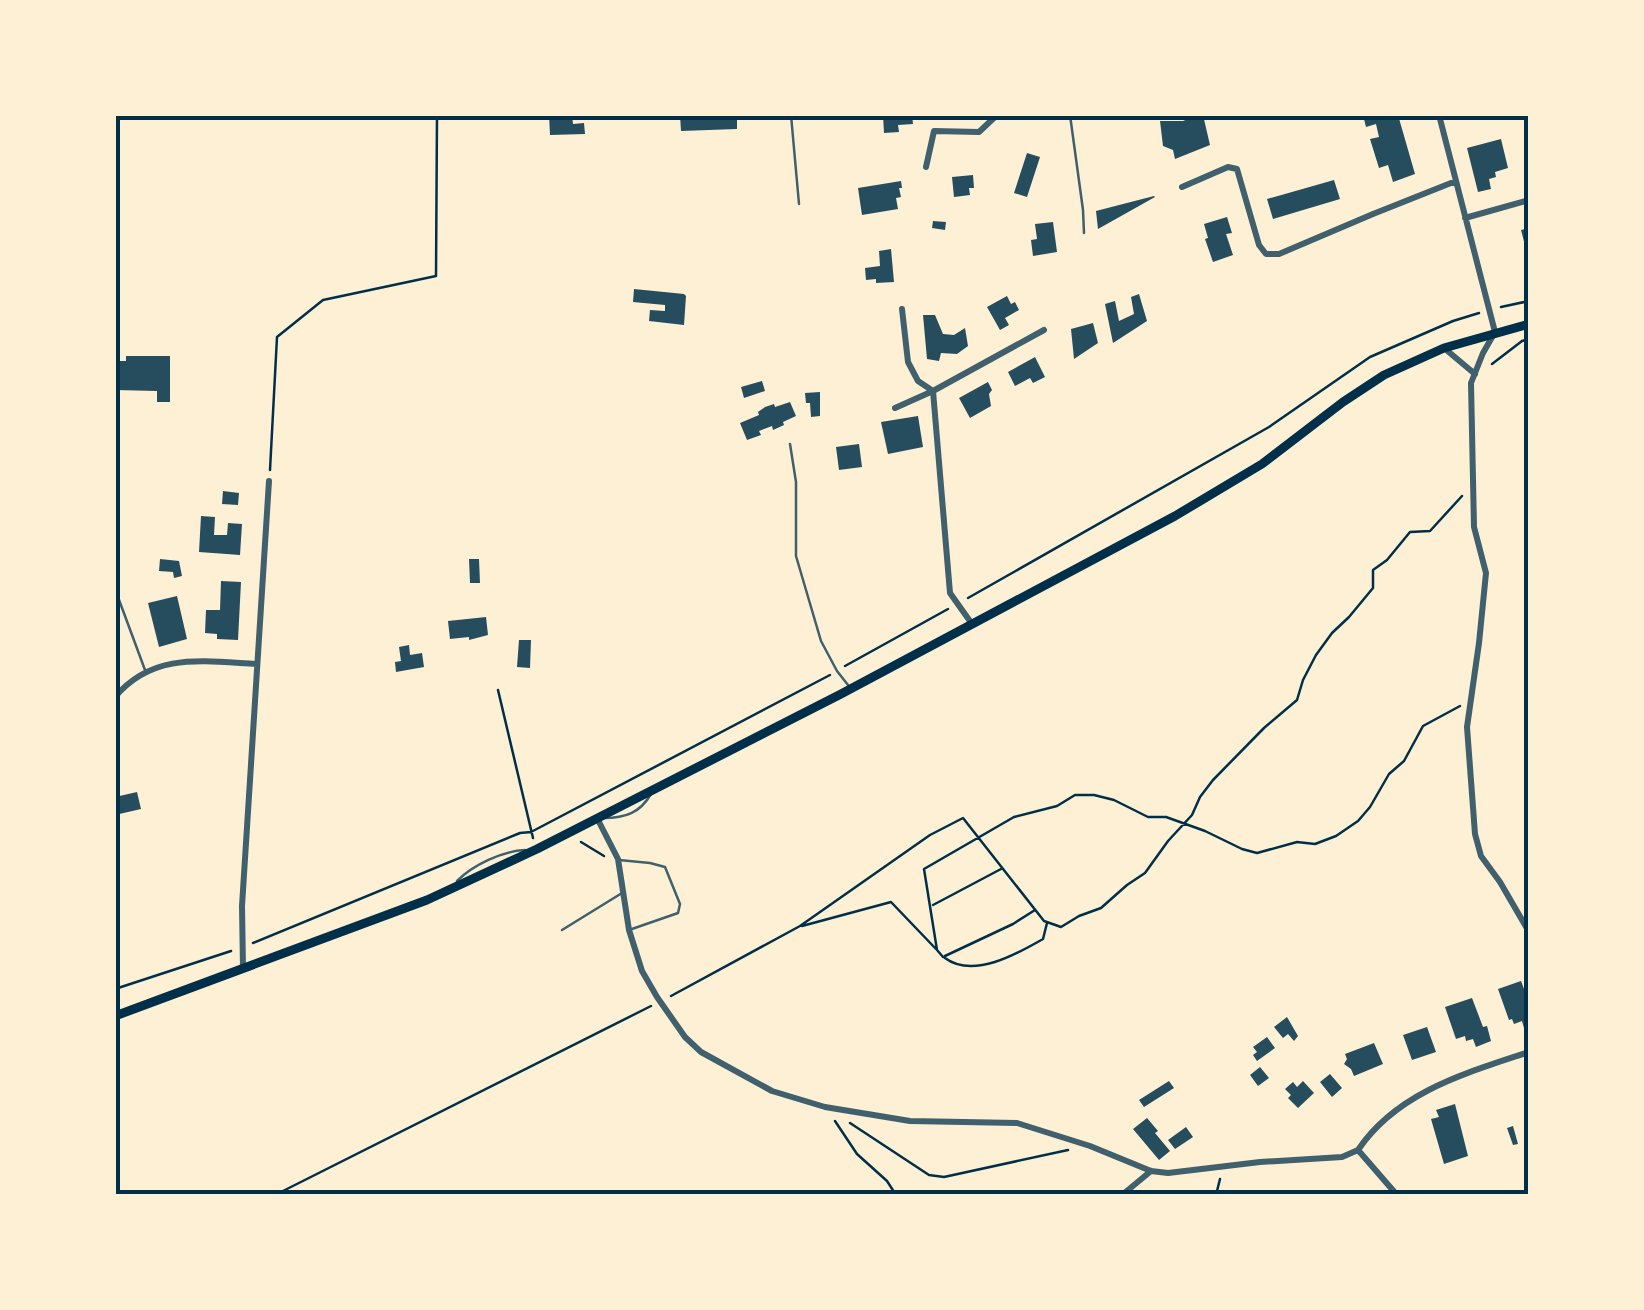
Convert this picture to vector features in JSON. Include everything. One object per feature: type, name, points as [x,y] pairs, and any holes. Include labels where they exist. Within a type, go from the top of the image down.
[{"type":"main road","points":[[115,1016],[447,891],[571,832],[1218,492],[1384,375],[1444,348],[1529,324]]},
{"type":"street","points":[[926,167],[934,130],[979,132],[996,115]]},
{"type":"street","points":[[1439,115],[1495,332],[1472,383],[1474,527],[1486,574],[1466,726],[1475,834],[1481,856],[1529,932]]},
{"type":"street","points":[[1182,186],[1228,167],[1237,170],[1259,245],[1266,254],[1279,254],[1456,181]]},
{"type":"street","points":[[1466,218],[1529,200]]},
{"type":"street","points":[[902,309],[908,362],[918,382],[933,391]]},
{"type":"street","points":[[895,408],[1044,330]]},
{"type":"street","points":[[1444,348],[1476,372]]},
{"type":"street","points":[[933,391],[950,593],[972,624]]},
{"type":"street","points":[[243,970],[242,906],[269,482]]},
{"type":"street","points":[[115,697],[126,684],[170,662],[257,664]]},
{"type":"street","points":[[598,818],[618,862],[628,930],[642,971],[685,1037],[721,1065],[772,1091],[826,1107],[910,1122],[1017,1123],[1151,1171],[1168,1173],[1342,1158],[1358,1150],[1389,1114],[1413,1097],[1529,1052]]},
{"type":"street","points":[[1358,1150],[1397,1195]]},
{"type":"street","points":[[1122,1195],[1151,1171]]},
{"type":"lane","points":[[791,115],[799,204]]},
{"type":"lane","points":[[1070,115],[1084,233]]},
{"type":"lane","points":[[790,444],[796,482],[796,556],[821,641],[851,688]]},
{"type":"lane","points":[[115,589],[145,672]]},
{"type":"lane","points":[[618,862],[664,867],[680,904],[678,913],[628,930]]},
{"type":"lane","points":[[562,930],[624,892]]},
{"type":"path","points":[[269,482],[276,337],[323,300],[436,276],[437,115]]},
{"type":"path","points":[[1512,305],[1515,316]]},
{"type":"path","points":[[1476,372],[1529,340]]},
{"type":"path","points":[[275,1195],[660,1002],[800,926],[930,835],[963,818],[1048,922],[1060,927],[1100,908],[1146,873],[1213,780],[1296,700],[1316,655],[1374,588],[1373,570],[1387,560],[1410,532],[1430,531],[1467,491]]},
{"type":"path","points":[[498,690],[536,849]]},
{"type":"path","points":[[1048,922],[1043,938],[1009,958],[969,967],[950,963],[937,950],[924,868],[1014,817],[1056,806],[1074,796],[1114,800],[1148,817],[1166,817],[1256,852],[1296,842],[1315,844],[1336,836],[1358,820],[1370,808],[1389,774],[1404,761],[1423,726],[1456,709],[1471,694]]},
{"type":"path","points":[[571,832],[618,862]]},
{"type":"path","points":[[931,906],[1002,868]]},
{"type":"path","points":[[800,926],[891,902],[944,957]]},
{"type":"path","points":[[944,957],[1035,910]]},
{"type":"path","points":[[826,1107],[929,1175],[944,1177],[1090,1146]]},
{"type":"path","points":[[826,1107],[858,1154],[896,1195]]},
{"type":"path","points":[[1216,1195],[1222,1167]]},
{"type":"building","points":[[549,115],[572,115],[573,124],[584,123],[585,134],[550,135]]},
{"type":"building","points":[[680,115],[737,115],[737,129],[681,131]]},
{"type":"building","points":[[883,115],[912,115],[913,124],[898,125],[899,132],[884,133]]},
{"type":"building","points":[[1203,115],[1210,145],[1175,159],[1173,150],[1163,146],[1160,121],[1183,121]]},
{"type":"building","points":[[1363,115],[1398,115],[1415,174],[1393,182],[1388,165],[1379,168],[1370,139],[1379,137],[1376,124],[1366,127]]},
{"type":"building","points":[[1501,139],[1508,168],[1495,172],[1496,177],[1489,179],[1491,189],[1478,192],[1467,148]]},
{"type":"building","points":[[1027,153],[1040,157],[1027,197],[1014,193]]},
{"type":"building","points":[[973,175],[970,195],[954,197],[952,177]]},
{"type":"building","points":[[1334,180],[1340,199],[1273,219],[1267,199]]},
{"type":"building","points":[[901,181],[901,197],[896,198],[898,209],[862,215],[858,188]]},
{"type":"building","points":[[1155,197],[1098,229],[1096,211]]},
{"type":"building","points":[[1227,217],[1232,233],[1226,234],[1233,255],[1213,262],[1204,224]]},
{"type":"building","points":[[933,221],[946,222],[945,230],[932,228]]},
{"type":"building","points":[[1053,222],[1057,252],[1033,256],[1035,224]]},
{"type":"building","points":[[1529,228],[1529,257],[1528,257],[1521,230]]},
{"type":"building","points":[[891,249],[894,282],[866,280],[865,268],[880,266],[879,251]]},
{"type":"building","points":[[634,289],[684,294],[684,325],[649,321],[650,310],[665,311],[665,305],[633,302]]},
{"type":"building","points":[[1139,294],[1147,321],[1113,343],[1105,304],[1115,301],[1119,321],[1134,314],[1131,297]]},
{"type":"building","points":[[1007,296],[1019,310],[1005,318],[1009,325],[1000,330],[987,307]]},
{"type":"building","points":[[923,315],[935,315],[943,334],[954,335],[965,328],[968,346],[957,354],[941,353],[939,361],[927,359]]},
{"type":"building","points":[[1093,323],[1098,343],[1074,359],[1071,329]]},
{"type":"building","points":[[126,356],[170,356],[170,402],[157,402],[157,391],[115,390],[115,361],[126,361]]},
{"type":"building","points":[[1035,357],[1045,377],[1033,383],[1030,378],[1015,386],[1008,372]]},
{"type":"building","points":[[762,381],[765,391],[744,398],[741,387]]},
{"type":"building","points":[[988,382],[991,406],[970,418],[959,398]]},
{"type":"building","points":[[820,392],[820,416],[811,417],[805,393]]},
{"type":"building","points":[[790,402],[796,416],[747,440],[740,423],[759,415],[765,407]]},
{"type":"building","points":[[918,416],[923,447],[888,454],[881,422]]},
{"type":"building","points":[[859,444],[862,467],[839,470],[836,447]]},
{"type":"building","points":[[223,491],[239,493],[238,505],[222,504]]},
{"type":"building","points":[[201,516],[215,517],[214,535],[227,535],[228,523],[242,524],[240,555],[199,552]]},
{"type":"building","points":[[160,559],[179,561],[182,576],[174,578],[173,572],[159,571]]},
{"type":"building","points":[[469,559],[479,559],[480,583],[470,583]]},
{"type":"building","points":[[221,581],[241,582],[238,640],[217,639],[217,634],[205,633],[206,610],[220,610]]},
{"type":"building","points":[[177,596],[187,639],[159,647],[148,603]]},
{"type":"building","points":[[486,617],[488,635],[450,639],[448,621]]},
{"type":"building","points":[[519,640],[531,640],[530,668],[517,667]]},
{"type":"building","points":[[409,645],[410,655],[422,653],[424,667],[396,672],[395,662],[401,661],[399,647]]},
{"type":"building","points":[[137,792],[141,809],[115,815],[115,797]]},
{"type":"building","points":[[1521,981],[1529,1002],[1529,1026],[1524,1028],[1522,1021],[1514,1024],[1509,1020],[1498,989]]},
{"type":"building","points":[[1472,998],[1491,1041],[1476,1047],[1473,1039],[1456,1039],[1445,1007]]},
{"type":"building","points":[[1287,1017],[1298,1036],[1294,1041],[1288,1034],[1283,1038],[1274,1027]]},
{"type":"building","points":[[1427,1027],[1436,1052],[1412,1060],[1403,1035]]},
{"type":"building","points":[[1267,1037],[1275,1048],[1257,1061],[1253,1047]]},
{"type":"building","points":[[1374,1043],[1383,1064],[1354,1076],[1344,1064],[1345,1054]]},
{"type":"building","points":[[1260,1067],[1269,1078],[1258,1086],[1250,1075]]},
{"type":"building","points":[[1330,1074],[1342,1088],[1332,1097],[1320,1082]]},
{"type":"building","points":[[1169,1081],[1174,1088],[1144,1107],[1139,1100]]},
{"type":"building","points":[[1303,1081],[1314,1093],[1298,1108],[1285,1089],[1293,1082],[1297,1087]]},
{"type":"building","points":[[1455,1104],[1468,1156],[1444,1164],[1431,1119],[1439,1117],[1436,1110]]},
{"type":"building","points":[[1147,1118],[1170,1151],[1159,1160],[1133,1129]]},
{"type":"building","points":[[1513,1126],[1518,1144],[1513,1145],[1507,1128]]},
{"type":"building","points":[[1186,1127],[1193,1137],[1175,1149],[1168,1140]]}]
